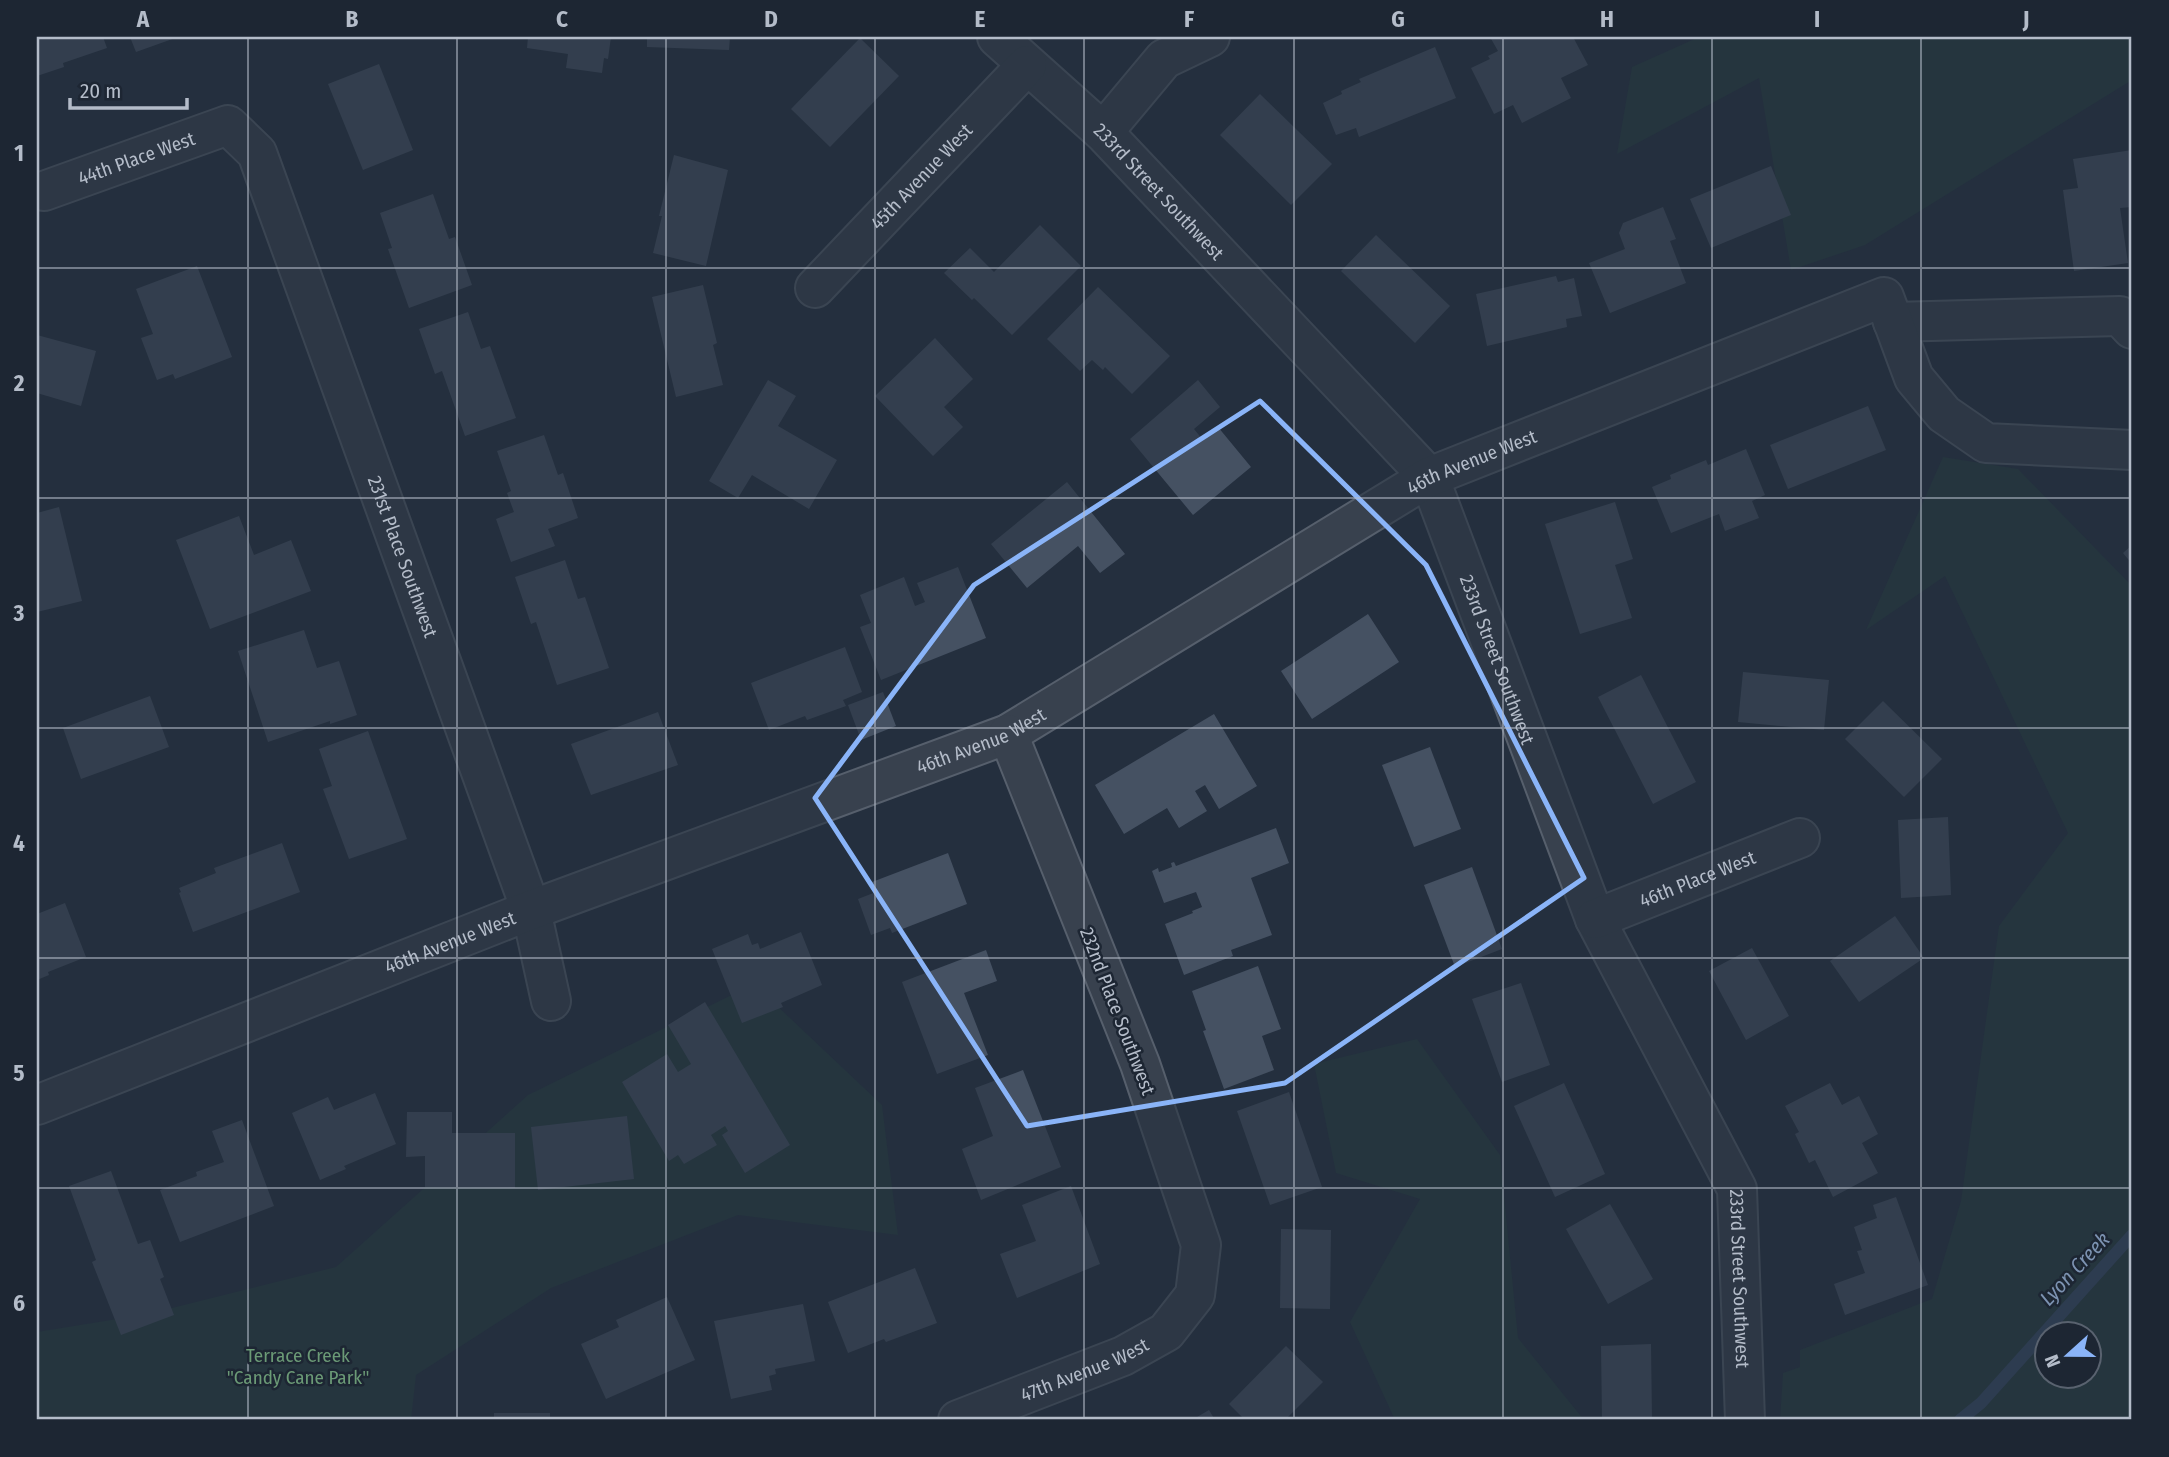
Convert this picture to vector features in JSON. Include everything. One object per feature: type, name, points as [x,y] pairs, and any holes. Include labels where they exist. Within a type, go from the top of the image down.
[{"type":"street","name":"233rd Street Southwest","points":[[997,37],[1103,132],[1429,477],[1595,919],[1737,1189],[1745,1420]]},
{"type":"street","points":[[1103,132],[1164,59],[1210,37]]},
{"type":"street","name":"45th Avenue West","points":[[815,288],[1027,65]]},
{"type":"street","name":"44th Place West","points":[[44,191],[228,125]]},
{"type":"street","name":"231st Place Southwest","points":[[228,125],[257,153],[531,910],[551,1001]]},
{"type":"street","points":[[2132,328],[2120,316],[1888,309],[1914,378],[1944,414],[1986,443],[2132,450]]},
{"type":"street","name":"46th Avenue West","points":[[37,1105],[531,910],[1008,734],[1429,477],[1888,309]]},
{"type":"street","name":"232nd Place Southwest","points":[[1008,734],[1140,1063],[1201,1245],[1195,1295]]},
{"type":"street","name":"46th Place West","points":[[1595,919],[1800,838]]},
{"type":"street","name":"47th Avenue West","points":[[958,1420],[1123,1356],[1166,1332],[1195,1295]]},
{"type":"highlighted area","points":[[1260,401],[1426,565],[1584,878],[1285,1083],[1027,1126],[815,798],[974,585]]},
{"type":"green space","points":[[1699,37],[2132,37],[2132,80],[1865,245],[1791,270],[1759,78],[1617,154],[1632,67]]},
{"type":"green space","points":[[1943,457],[2018,469],[2132,586],[2132,1420],[1780,1420],[1783,1373],[1800,1367],[1800,1350],[1932,1299],[1961,1201],[1999,926],[2068,833],[1945,576],[1866,630]]},
{"type":"green space","name":"Terrace Creek \"Candy Cane Park\"","points":[[754,984],[882,1105],[898,1235],[738,1215],[551,1288],[416,1375],[411,1420],[37,1420],[37,1332],[148,1314],[336,1267],[528,1095]]},
{"type":"green space","points":[[1417,1039],[1500,1155],[1518,1338],[1584,1420],[1395,1420],[1350,1322],[1420,1199],[1336,1173],[1314,1064]]},
{"type":"building","points":[[37,37],[103,37],[107,48],[63,63],[64,67],[37,76]]},
{"type":"building","points":[[130,37],[178,37],[136,52]]},
{"type":"building","points":[[528,37],[611,37],[608,59],[604,58],[602,73],[566,68],[568,54],[527,48]]},
{"type":"building","points":[[647,37],[730,37],[729,50],[647,47]]},
{"type":"building","points":[[1490,37],[1573,37],[1588,65],[1561,78],[1571,98],[1522,123],[1513,105],[1494,114],[1471,68],[1490,59],[1488,56],[1498,51]]},
{"type":"building","points":[[860,38],[899,76],[830,147],[791,109]]},
{"type":"building","points":[[1435,47],[1456,98],[1359,137],[1356,128],[1336,135],[1323,103],[1361,82],[1359,79]]},
{"type":"building","points":[[379,64],[413,150],[363,170],[328,84]]},
{"type":"building","points":[[1260,94],[1332,164],[1291,205],[1220,135]]},
{"type":"building","points":[[2132,150],[2132,207],[2120,208],[2128,263],[2074,271],[2063,190],[2078,188],[2073,159]]},
{"type":"building","points":[[674,155],[728,170],[706,266],[653,253]]},
{"type":"building","points":[[1771,166],[1791,215],[1711,248],[1690,199]]},
{"type":"building","points":[[433,194],[449,239],[455,237],[472,285],[409,308],[388,249],[392,248],[380,213]]},
{"type":"building","points":[[1663,207],[1676,239],[1670,241],[1686,283],[1610,313],[1589,263],[1625,249],[1619,233],[1623,223]]},
{"type":"building","points":[[1040,225],[1081,266],[1012,335],[944,273],[970,248],[994,272]]},
{"type":"building","points":[[1376,235],[1450,306],[1415,343],[1341,271]]},
{"type":"building","points":[[197,266],[232,357],[175,379],[173,374],[157,380],[141,338],[153,334],[136,289]]},
{"type":"building","points":[[1556,276],[1558,282],[1574,278],[1582,316],[1566,319],[1567,327],[1487,346],[1476,294]]},
{"type":"building","points":[[703,285],[717,343],[713,345],[723,385],[676,397],[652,297]]},
{"type":"building","points":[[1098,287],[1170,356],[1132,394],[1105,367],[1103,370],[1092,360],[1080,371],[1047,339]]},
{"type":"building","points":[[468,312],[481,349],[490,346],[516,418],[465,436],[442,371],[435,374],[419,329]]},
{"type":"building","points":[[37,335],[96,351],[81,406],[37,393]]},
{"type":"building","points":[[935,338],[973,379],[944,407],[963,427],[933,456],[875,396]]},
{"type":"building","points":[[768,380],[796,396],[778,426],[837,460],[809,509],[752,475],[738,498],[709,481]]},
{"type":"building","points":[[1198,380],[1220,407],[1194,429],[1203,440],[1218,427],[1251,467],[1193,515],[1130,439]]},
{"type":"building","points":[[1868,406],[1886,450],[1788,489],[1770,445]]},
{"type":"building","points":[[544,435],[558,475],[563,473],[578,518],[548,529],[555,546],[511,562],[496,519],[514,512],[507,493],[511,491],[497,451]]},
{"type":"building","points":[[1746,449],[1765,495],[1752,501],[1759,518],[1725,531],[1719,514],[1671,533],[1652,487],[1671,479],[1670,475],[1706,460],[1708,465]]},
{"type":"building","points":[[1067,482],[1125,554],[1100,573],[1078,546],[1027,588],[991,544]]},
{"type":"building","points":[[1615,502],[1633,559],[1615,565],[1632,618],[1580,634],[1545,524]]},
{"type":"building","points":[[59,507],[82,601],[37,612],[37,513]]},
{"type":"building","points":[[239,516],[254,555],[291,540],[311,591],[210,629],[176,540]]},
{"type":"building","points":[[2132,545],[2132,564],[2123,553]]},
{"type":"building","points":[[565,560],[578,599],[585,597],[609,668],[557,685],[536,622],[531,624],[515,577]]},
{"type":"building","points":[[958,567],[986,638],[881,680],[860,627],[871,623],[860,595],[904,577],[915,606],[925,602],[917,583]]},
{"type":"building","points":[[1368,614],[1399,662],[1312,719],[1281,671]]},
{"type":"building","points":[[304,630],[317,668],[339,661],[357,715],[268,742],[238,651]]},
{"type":"building","points":[[845,647],[862,692],[843,700],[846,706],[807,720],[805,716],[769,730],[751,683]]},
{"type":"building","points":[[1743,672],[1829,680],[1824,730],[1738,722]]},
{"type":"building","points":[[1641,675],[1696,782],[1653,804],[1598,697]]},
{"type":"building","points":[[883,692],[896,726],[861,740],[848,705]]},
{"type":"building","points":[[150,696],[169,747],[81,779],[63,728]]},
{"type":"building","points":[[1883,701],[1942,759],[1904,797],[1845,739]]},
{"type":"building","points":[[658,712],[678,765],[591,795],[571,744]]},
{"type":"building","points":[[1214,714],[1257,786],[1219,809],[1205,785],[1195,791],[1207,811],[1179,828],[1167,808],[1124,834],[1095,785]]},
{"type":"building","points":[[368,731],[407,839],[349,859],[323,789],[332,786],[319,749]]},
{"type":"building","points":[[1430,747],[1461,829],[1414,847],[1382,765]]},
{"type":"building","points":[[1948,817],[1951,895],[1901,898],[1898,820]]},
{"type":"building","points":[[1276,828],[1289,863],[1251,878],[1272,935],[1231,950],[1233,956],[1184,975],[1165,924],[1202,907],[1196,892],[1164,903],[1152,871],[1158,868],[1159,872],[1172,867],[1171,863],[1174,862],[1176,866]]},
{"type":"building","points":[[282,843],[300,892],[193,932],[179,888],[216,873],[214,868]]},
{"type":"building","points":[[948,853],[967,904],[892,933],[890,928],[871,935],[858,899],[876,892],[872,882]]},
{"type":"building","points":[[1472,867],[1502,949],[1455,967],[1424,885]]},
{"type":"building","points":[[65,903],[86,957],[48,972],[49,975],[37,980],[37,914]]},
{"type":"building","points":[[1895,916],[1924,958],[1859,1002],[1830,961]]},
{"type":"building","points":[[801,932],[822,985],[781,1003],[783,1007],[742,1023],[712,949],[748,934],[752,945],[758,943],[760,949]]},
{"type":"building","points":[[1752,948],[1789,1016],[1746,1040],[1709,971]]},
{"type":"building","points":[[986,950],[997,981],[964,993],[988,1055],[937,1074],[902,982]]},
{"type":"building","points":[[1258,966],[1281,1029],[1262,1036],[1274,1070],[1224,1089],[1192,991]]},
{"type":"building","points":[[1521,983],[1550,1065],[1502,1082],[1472,999]]},
{"type":"building","points":[[705,1002],[790,1145],[745,1173],[722,1135],[728,1131],[725,1126],[711,1135],[717,1145],[684,1164],[678,1155],[669,1161],[622,1082],[667,1054],[678,1072],[691,1064],[668,1025]]},
{"type":"building","points":[[1023,1070],[1061,1167],[981,1200],[962,1149],[993,1136],[975,1088]]},
{"type":"building","points":[[1564,1083],[1605,1174],[1555,1197],[1514,1106]]},
{"type":"building","points":[[1830,1083],[1842,1105],[1859,1096],[1878,1134],[1862,1143],[1878,1173],[1833,1197],[1815,1160],[1809,1163],[1795,1134],[1799,1132],[1785,1106]]},
{"type":"building","points":[[1289,1092],[1322,1187],[1270,1205],[1237,1111]]},
{"type":"building","points":[[375,1093],[396,1144],[344,1166],[346,1169],[320,1180],[292,1113],[328,1097],[334,1110]]},
{"type":"building","points":[[407,1112],[452,1112],[452,1133],[515,1133],[515,1188],[425,1187],[425,1156],[406,1157]]},
{"type":"building","points":[[627,1116],[634,1179],[538,1190],[531,1127]]},
{"type":"building","points":[[242,1120],[274,1206],[180,1242],[160,1190],[224,1162],[212,1131]]},
{"type":"building","points":[[111,1171],[138,1244],[150,1240],[164,1277],[160,1279],[174,1315],[121,1335],[92,1262],[96,1260],[69,1186]]},
{"type":"building","points":[[1071,1186],[1100,1264],[1017,1298],[1000,1254],[1036,1241],[1022,1205]]},
{"type":"building","points":[[1896,1197],[1928,1285],[1845,1315],[1834,1284],[1865,1273],[1857,1251],[1862,1250],[1854,1227],[1877,1218],[1873,1205]]},
{"type":"building","points":[[1610,1204],[1653,1279],[1608,1304],[1566,1229]]},
{"type":"building","points":[[1281,1229],[1331,1230],[1330,1309],[1280,1308]]},
{"type":"building","points":[[915,1268],[937,1323],[848,1353],[828,1302]]},
{"type":"building","points":[[667,1297],[695,1360],[606,1399],[581,1344],[619,1327],[616,1320]]},
{"type":"building","points":[[803,1304],[815,1361],[775,1369],[776,1374],[769,1376],[772,1390],[731,1399],[714,1321]]},
{"type":"building","points":[[1651,1344],[1652,1420],[1602,1420],[1601,1346]]},
{"type":"building","points":[[1286,1346],[1323,1382],[1285,1420],[1245,1420],[1229,1404]]},
{"type":"building","points":[[1209,1410],[1215,1420],[1192,1420]]},
{"type":"building","points":[[494,1413],[550,1413],[550,1420],[494,1420]]},
{"type":"waterway","name":"Lyon Creek","points":[[1960,1420],[1981,1403],[2132,1235]]}]
